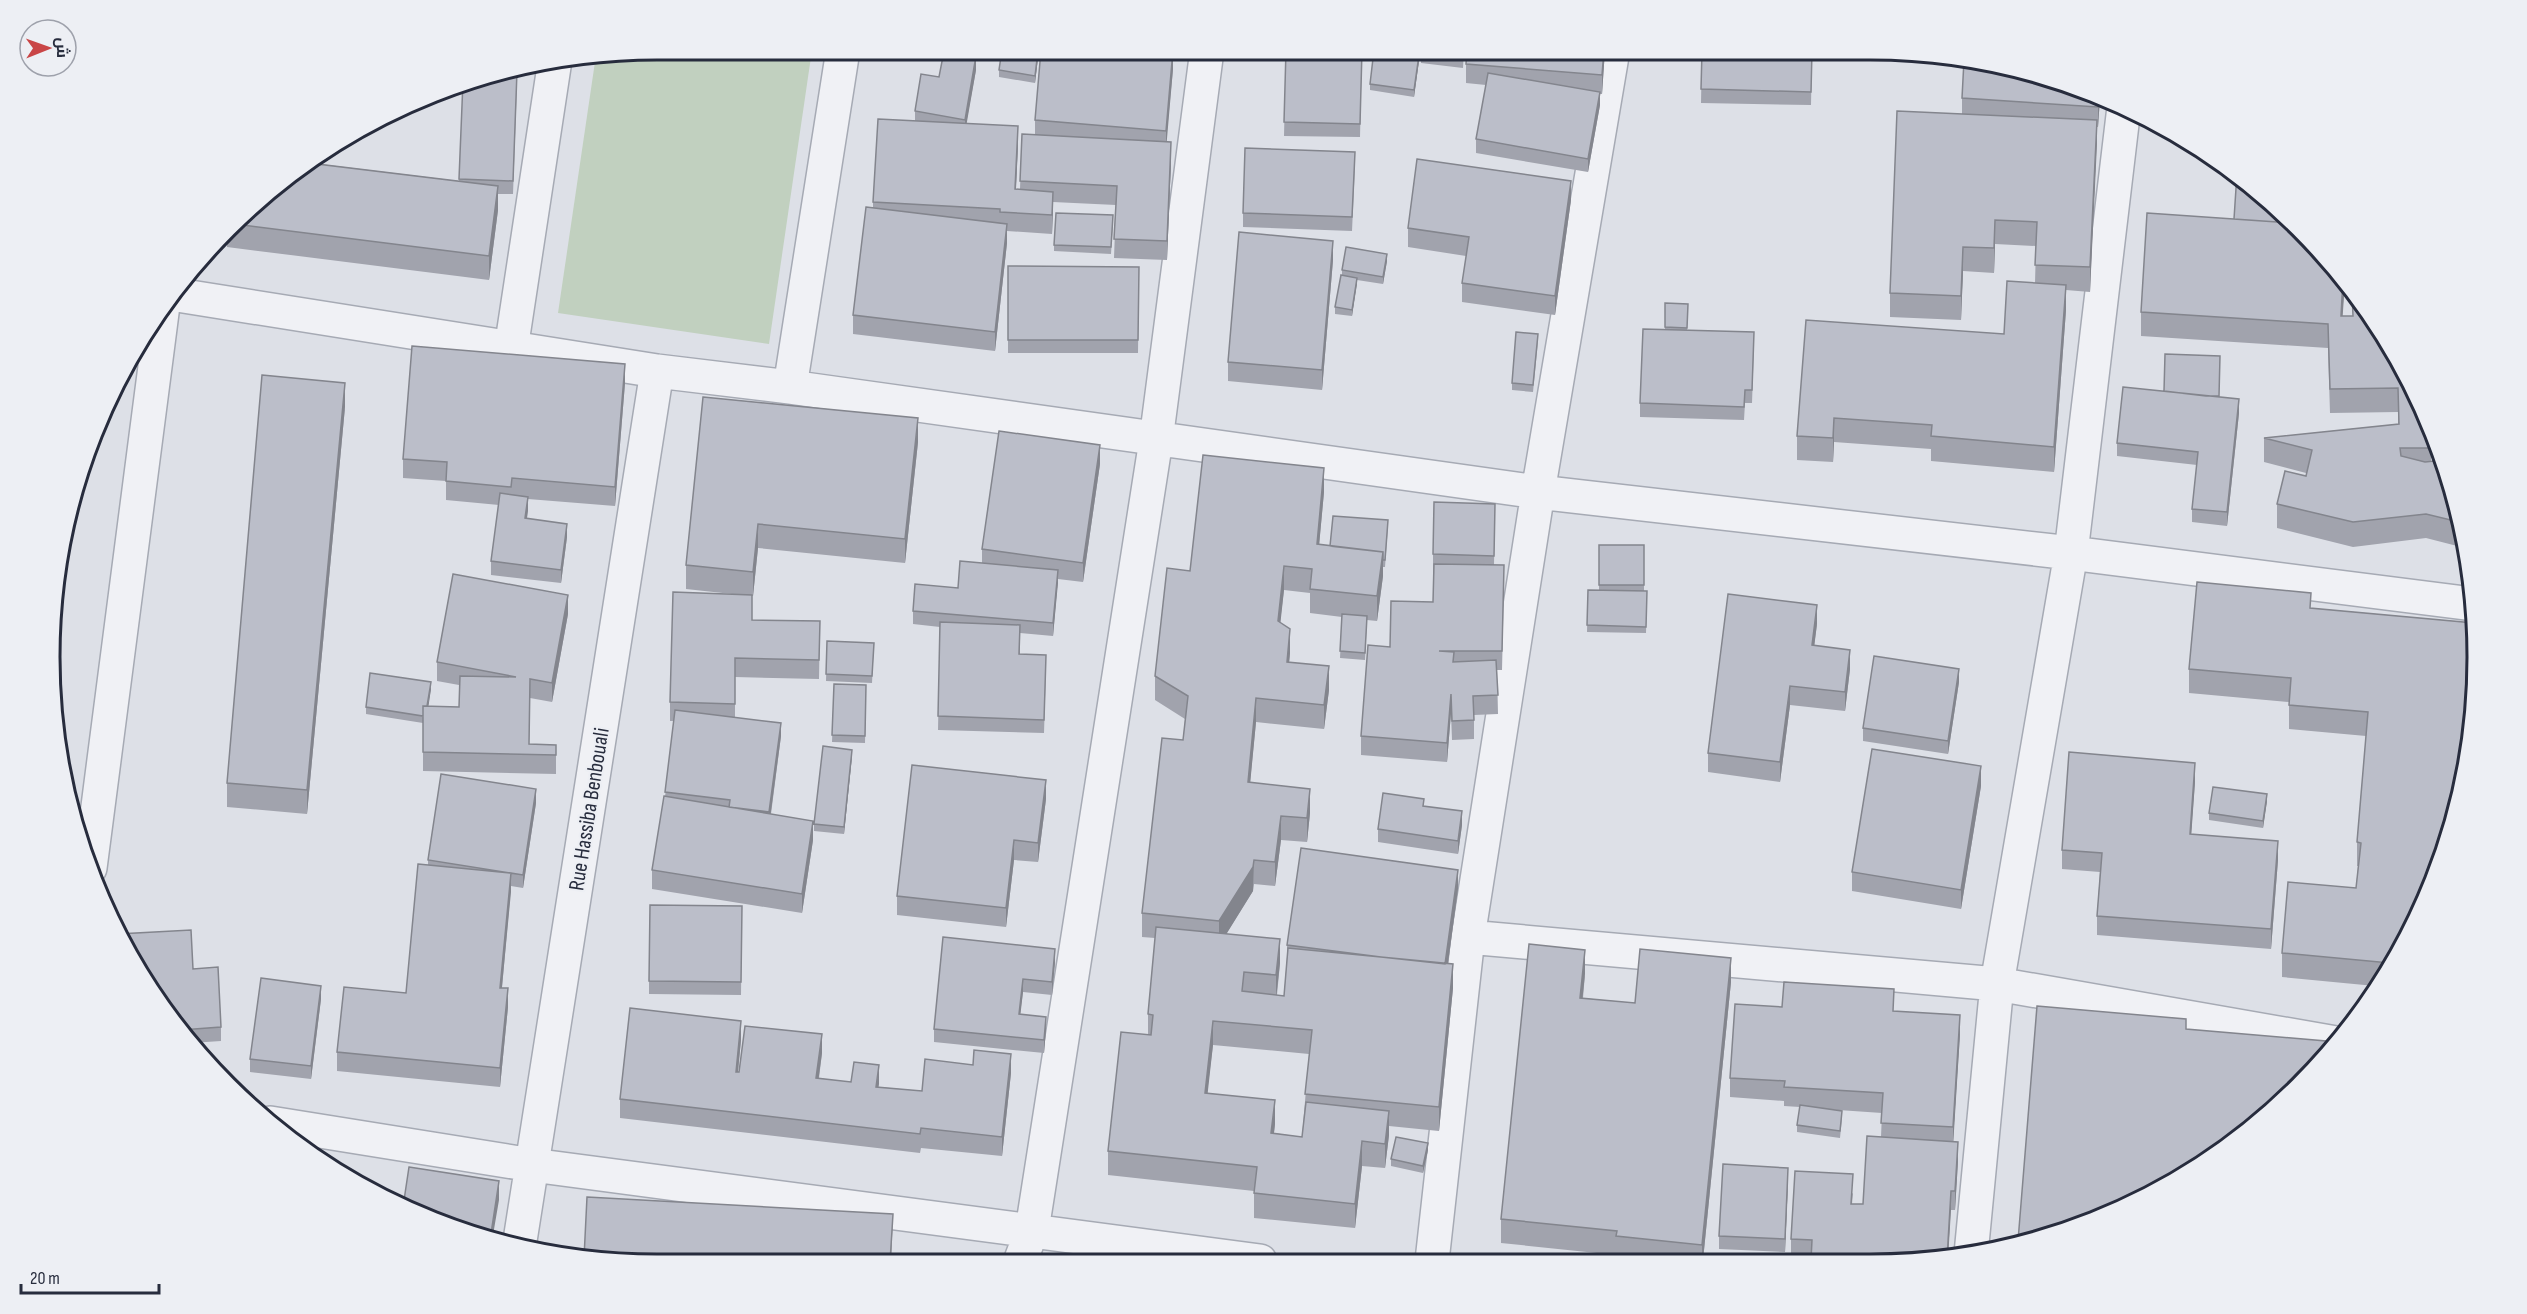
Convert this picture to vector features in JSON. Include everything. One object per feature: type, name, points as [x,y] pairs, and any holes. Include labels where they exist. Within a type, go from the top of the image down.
[{"type":"street","points":[[790,387],[841,60]]},
{"type":"street","points":[[1023,1254],[1032,1230],[1156,440],[1206,60]]},
{"type":"street","points":[[1433,1254],[1468,938],[1538,492],[1611,60]]},
{"type":"street","points":[[511,349],[554,69]]},
{"type":"street","points":[[1972,1245],[1997,984],[2071,553],[2123,117]]},
{"type":"street","points":[[182,296],[511,349],[1538,492],[2071,553],[2464,603]]},
{"type":"street","points":[[92,850],[160,326]]},
{"type":"street","name":"Rue Hassiba Benbouali","points":[[520,1238],[657,370]]},
{"type":"street","points":[[1468,938],[1997,984],[2327,1041]]},
{"type":"street","points":[[289,1127],[532,1165],[1209,1254]]},
{"type":"green space","points":[[657,60],[811,60],[769,344],[558,313],[595,63]]},
{"type":"building","points":[[942,60],[975,60],[965,120],[915,111],[921,74],[939,77]]},
{"type":"building","points":[[1000,60],[1037,60],[1035,76],[999,70]]},
{"type":"building","points":[[1040,60],[1172,60],[1166,131],[1035,120]]},
{"type":"building","points":[[1286,60],[1362,60],[1360,124],[1284,122]]},
{"type":"building","points":[[1373,60],[1418,60],[1414,90],[1370,84]]},
{"type":"building","points":[[1466,60],[1603,60],[1602,75],[1466,64]]},
{"type":"building","points":[[1702,60],[1812,60],[1811,92],[1701,89]]},
{"type":"building","points":[[1964,67],[2025,80],[2098,105],[2098,107],[1962,98]]},
{"type":"building","points":[[1488,73],[1600,92],[1588,159],[1476,139]]},
{"type":"building","points":[[517,77],[513,181],[459,179],[463,93]]},
{"type":"building","points":[[1897,111],[2097,120],[2090,267],[2035,265],[2037,222],[1995,220],[1994,248],[1963,247],[1961,296],[1890,293]]},
{"type":"building","points":[[878,119],[1018,126],[1015,189],[1053,192],[1052,215],[1000,212],[1000,209],[873,202]]},
{"type":"building","points":[[1022,134],[1171,142],[1167,241],[1114,239],[1117,186],[1020,181]]},
{"type":"building","points":[[1245,148],[1355,152],[1352,217],[1243,213]]},
{"type":"building","points":[[1417,159],[1571,181],[1555,296],[1462,283],[1469,237],[1408,228]]},
{"type":"building","points":[[320,164],[498,186],[489,256],[245,225],[263,208]]},
{"type":"building","points":[[2236,186],[2279,222],[2234,219]]},
{"type":"building","points":[[866,207],[1007,224],[995,332],[853,315]]},
{"type":"building","points":[[1056,213],[1113,215],[1111,247],[1054,245]]},
{"type":"building","points":[[2147,213],[2279,222],[2319,263],[2342,292],[2341,316],[2353,316],[2353,306],[2387,359],[2422,429],[2429,448],[2400,448],[2401,456],[2425,462],[2434,461],[2451,520],[2426,514],[2353,522],[2277,504],[2285,471],[2306,476],[2312,450],[2264,438],[2399,424],[2398,388],[2330,389],[2328,324],[2141,312]]},
{"type":"building","points":[[1239,232],[1333,241],[1322,370],[1228,362]]},
{"type":"building","points":[[1346,247],[1387,254],[1383,277],[1342,270]]},
{"type":"building","points":[[1008,266],[1139,267],[1138,340],[1008,340]]},
{"type":"building","points":[[1341,275],[1357,278],[1352,310],[1335,307]]},
{"type":"building","points":[[2007,281],[2066,285],[2054,447],[1931,436],[1932,425],[1834,418],[1833,438],[1797,436],[1806,320],[2004,334]]},
{"type":"building","points":[[1665,303],[1688,304],[1687,328],[1665,327]]},
{"type":"building","points":[[1643,329],[1754,332],[1752,390],[1745,390],[1744,407],[1640,403]]},
{"type":"building","points":[[1516,332],[1538,334],[1533,385],[1512,383]]},
{"type":"building","points":[[412,346],[625,364],[615,487],[512,478],[511,487],[446,481],[447,462],[403,459]]},
{"type":"building","points":[[2165,354],[2220,356],[2219,396],[2164,391]]},
{"type":"building","points":[[262,375],[345,383],[307,790],[227,783]]},
{"type":"building","points":[[2123,387],[2239,399],[2227,512],[2192,509],[2198,452],[2117,443]]},
{"type":"building","points":[[703,397],[918,418],[905,539],[758,524],[753,572],[686,565]]},
{"type":"building","points":[[999,431],[1100,445],[1083,563],[982,549]]},
{"type":"building","points":[[1203,455],[1324,468],[1317,544],[1383,552],[1377,596],[1310,589],[1312,569],[1284,566],[1278,621],[1290,629],[1287,662],[1329,666],[1324,705],[1256,698],[1248,782],[1310,789],[1307,818],[1281,816],[1275,862],[1254,860],[1253,867],[1219,921],[1142,913],[1162,738],[1183,740],[1188,696],[1155,676],[1167,568],[1190,571]]},
{"type":"building","points":[[500,493],[528,497],[525,518],[567,524],[561,570],[491,561]]},
{"type":"building","points":[[1434,502],[1495,504],[1494,556],[1433,554]]},
{"type":"building","points":[[1333,516],[1388,520],[1385,560],[1383,560],[1383,552],[1330,546]]},
{"type":"building","points":[[1599,545],[1644,545],[1644,585],[1599,585]]},
{"type":"building","points":[[960,561],[1058,570],[1053,623],[913,611],[915,584],[958,588]]},
{"type":"building","points":[[1434,564],[1504,565],[1502,651],[1439,651],[1454,652],[1453,662],[1496,660],[1498,695],[1473,696],[1474,720],[1452,721],[1451,694],[1447,743],[1361,736],[1368,645],[1390,647],[1391,601],[1433,602]]},
{"type":"building","points":[[453,574],[568,595],[552,683],[530,679],[529,744],[556,745],[556,755],[423,752],[423,706],[459,707],[460,676],[516,677],[437,662]]},
{"type":"building","points":[[2197,582],[2311,593],[2310,608],[2466,622],[2466,696],[2456,773],[2447,812],[2422,885],[2383,962],[2282,953],[2288,882],[2356,888],[2361,843],[2357,842],[2368,712],[2289,705],[2291,678],[2189,669]]},
{"type":"building","points":[[1588,590],[1647,591],[1646,627],[1587,625]]},
{"type":"building","points":[[673,592],[752,595],[752,620],[820,621],[819,660],[735,658],[735,704],[670,702]]},
{"type":"building","points":[[1728,594],[1817,605],[1812,645],[1850,650],[1845,692],[1790,686],[1780,762],[1708,753]]},
{"type":"building","points":[[1342,614],[1367,616],[1365,653],[1340,651]]},
{"type":"building","points":[[940,622],[1020,625],[1019,654],[1046,655],[1044,720],[938,716]]},
{"type":"building","points":[[827,641],[874,643],[872,676],[826,674]]},
{"type":"building","points":[[1874,656],[1959,669],[1948,741],[1863,728]]},
{"type":"building","points":[[370,673],[431,682],[427,706],[423,706],[423,716],[366,707]]},
{"type":"building","points":[[834,684],[866,685],[865,736],[832,735]]},
{"type":"building","points":[[675,710],[781,723],[769,812],[729,807],[730,800],[665,792]]},
{"type":"building","points":[[823,746],[852,750],[844,827],[814,824]]},
{"type":"building","points":[[1872,749],[1981,766],[1961,890],[1852,872]]},
{"type":"building","points":[[2069,752],[2195,763],[2190,834],[2278,841],[2271,929],[2097,916],[2102,853],[2062,850]]},
{"type":"building","points":[[912,765],[1046,780],[1038,843],[1014,840],[1006,908],[897,896]]},
{"type":"building","points":[[441,774],[536,789],[523,875],[428,860]]},
{"type":"building","points":[[2213,787],[2267,794],[2263,821],[2209,813]]},
{"type":"building","points":[[1383,793],[1424,799],[1423,806],[1462,811],[1458,841],[1378,829]]},
{"type":"building","points":[[664,796],[813,821],[802,894],[652,870]]},
{"type":"building","points":[[1301,848],[1458,870],[1445,964],[1287,945]]},
{"type":"building","points":[[418,864],[511,873],[500,988],[508,988],[500,1068],[337,1052],[344,987],[406,993]]},
{"type":"building","points":[[650,905],[742,906],[741,982],[649,981]]},
{"type":"building","points":[[1156,927],[1280,939],[1276,975],[1244,972],[1242,991],[1284,996],[1288,948],[1453,964],[1439,1107],[1305,1094],[1312,1030],[1213,1021],[1205,1093],[1275,1100],[1271,1133],[1302,1137],[1306,1102],[1389,1111],[1385,1144],[1362,1141],[1355,1204],[1254,1193],[1257,1167],[1108,1151],[1121,1032],[1151,1035],[1153,1015],[1148,1014]]},
{"type":"building","points":[[191,930],[193,969],[218,967],[221,1027],[190,1029],[161,989],[128,933]]},
{"type":"building","points":[[943,937],[1055,949],[1052,982],[1023,979],[1019,1014],[1046,1017],[1044,1040],[934,1029]]},
{"type":"building","points":[[1529,944],[1585,950],[1580,998],[1635,1003],[1640,949],[1731,958],[1702,1245],[1616,1236],[1617,1231],[1501,1219]]},
{"type":"building","points":[[261,978],[321,986],[311,1066],[250,1059]]},
{"type":"building","points":[[1784,982],[1894,989],[1893,1011],[1960,1015],[1953,1127],[1881,1123],[1883,1093],[1784,1087],[1785,1081],[1730,1078],[1735,1004],[1782,1007]]},
{"type":"building","points":[[2037,1006],[2186,1019],[2186,1029],[2327,1041],[2264,1106],[2202,1153],[2168,1174],[2098,1209],[2018,1236]]},
{"type":"building","points":[[630,1008],[741,1021],[736,1072],[739,1072],[745,1026],[822,1034],[816,1078],[851,1082],[854,1062],[879,1065],[876,1087],[922,1091],[925,1059],[973,1065],[974,1050],[1011,1054],[1002,1137],[921,1128],[920,1134],[620,1099]]},
{"type":"building","points":[[1800,1105],[1842,1111],[1840,1131],[1797,1125]]},
{"type":"building","points":[[1867,1136],[1958,1142],[1955,1191],[1951,1191],[1948,1249],[1909,1253],[1811,1254],[1812,1240],[1791,1239],[1795,1171],[1853,1174],[1851,1204],[1863,1204]]},
{"type":"building","points":[[1396,1137],[1428,1143],[1423,1166],[1391,1159]]},
{"type":"building","points":[[1723,1164],[1788,1168],[1785,1239],[1719,1236]]},
{"type":"building","points":[[409,1167],[499,1181],[491,1231],[429,1209],[404,1197]]},
{"type":"building","points":[[587,1197],[893,1214],[890,1254],[657,1254],[584,1250]]}]
